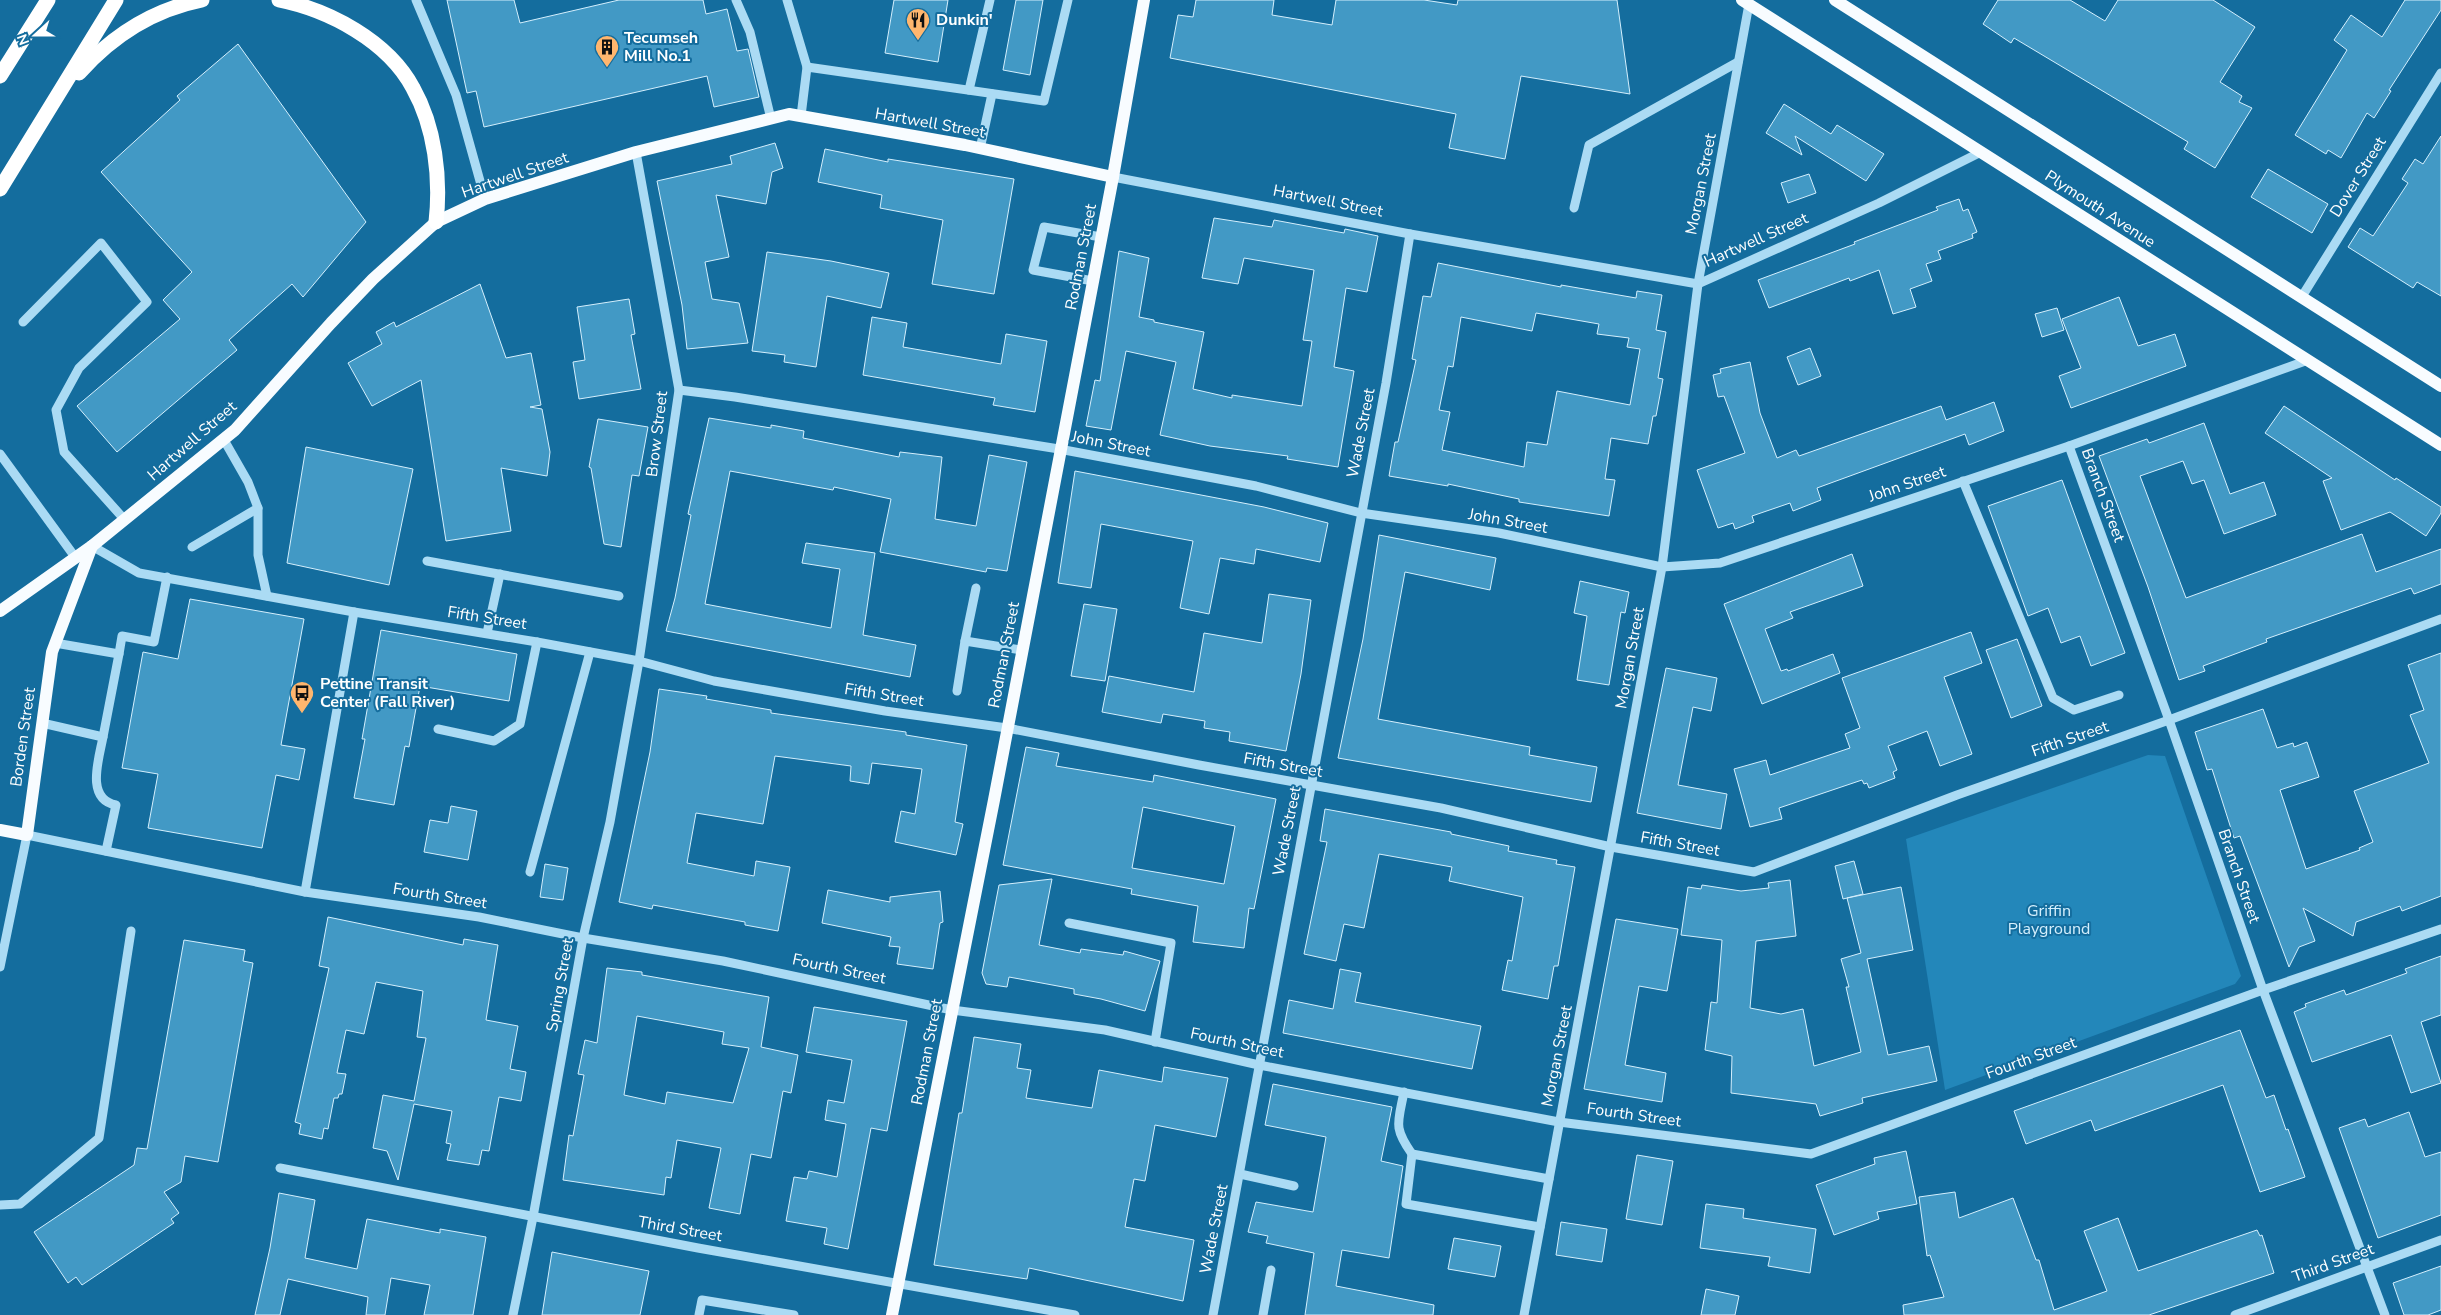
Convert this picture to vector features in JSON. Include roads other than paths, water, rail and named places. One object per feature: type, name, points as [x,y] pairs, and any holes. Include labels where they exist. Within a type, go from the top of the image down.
[{"type":"highway","points":[[0,76],[48,0]]},
{"type":"highway","points":[[0,189],[116,0]]},
{"type":"highway","points":[[52,107],[87,64],[122,33],[158,12],[202,0]]},
{"type":"highway","points":[[279,0],[322,13],[362,35],[399,68],[413,87],[422,109],[436,165],[439,193],[436,222]]},
{"type":"main road","name":"Rodman Street","points":[[892,1315],[1113,177],[1144,0]]},
{"type":"main road","name":"Plymouth Avenue","points":[[1834,0],[2441,386]]},
{"type":"main road","name":"Plymouth Avenue","points":[[1745,2],[2441,445]]},
{"type":"main road","name":"Hartwell Street","points":[[0,611],[92,546],[224,440],[373,279],[436,222],[485,199],[636,152],[789,114],[980,148],[1113,177]]},
{"type":"main road","name":"Borden Street","points":[[26,835],[52,652],[92,546]]},
{"type":"main road","name":"Fourth Street","points":[[0,830],[26,835]]},
{"type":"street","points":[[416,0],[456,95],[485,199]]},
{"type":"street","points":[[736,0],[750,32],[771,119]]},
{"type":"street","points":[[787,0],[807,67],[801,116]]},
{"type":"street","points":[[790,10],[797,0]]},
{"type":"street","points":[[968,90],[990,0]]},
{"type":"street","points":[[807,67],[1044,101],[1068,0]]},
{"type":"street","name":"Morgan Street","points":[[1524,1315],[1662,567],[1698,284],[1738,62],[1745,2]]},
{"type":"street","points":[[1574,208],[1589,145],[1738,62]]},
{"type":"street","name":"Dover Street","points":[[2301,298],[2441,73]]},
{"type":"street","points":[[980,148],[992,94]]},
{"type":"street","name":"Brow Street","points":[[636,152],[679,390],[639,661]]},
{"type":"street","name":"Hartwell Street","points":[[1113,177],[1410,234],[1698,284],[1879,203],[1981,152]]},
{"type":"street","points":[[1092,281],[1033,270],[1044,227],[1101,237]]},
{"type":"street","name":"Wade Street","points":[[1213,1315],[1386,383],[1410,234]]},
{"type":"street","points":[[23,322],[102,243],[147,302],[79,368],[56,410],[64,452],[124,519]]},
{"type":"street","name":"John Street","points":[[679,390],[754,400],[1060,449],[1256,486],[1361,513],[1499,533],[1662,567],[1720,563],[2069,446],[2308,360]]},
{"type":"street","points":[[224,440],[245,475],[258,508],[258,556],[267,596]]},
{"type":"street","name":"Branch Street","points":[[2069,446],[2169,720],[2263,990],[2385,1315]]},
{"type":"street","points":[[0,454],[75,557]]},
{"type":"street","points":[[1963,481],[2053,698],[2074,710],[2119,695]]},
{"type":"street","points":[[192,547],[258,508]]},
{"type":"street","name":"Fifth Street","points":[[92,546],[139,573],[639,661],[724,683],[885,711],[1006,728],[1311,786],[1441,808],[1610,847],[1754,872],[1957,795],[2169,720],[2441,618]]},
{"type":"street","points":[[427,561],[619,596]]},
{"type":"street","points":[[487,633],[500,574]]},
{"type":"street","points":[[106,851],[116,805],[108,804],[101,797],[95,782],[122,636],[154,642],[168,577]]},
{"type":"street","points":[[957,691],[976,588]]},
{"type":"street","points":[[305,892],[354,612]]},
{"type":"street","points":[[965,641],[1021,650]]},
{"type":"street","points":[[438,729],[494,741],[520,724],[537,642]]},
{"type":"street","points":[[55,643],[119,654]]},
{"type":"street","points":[[530,872],[590,652]]},
{"type":"street","name":"Spring Street","points":[[512,1315],[533,1217],[583,938],[610,822],[639,661]]},
{"type":"street","points":[[42,723],[103,737]]},
{"type":"street","name":"Fourth Street","points":[[26,835],[305,892],[479,917],[583,938],[723,961],[952,1010],[1105,1030],[1259,1065],[1559,1122],[1811,1154],[2263,990],[2441,929]]},
{"type":"street","name":"Borden Street","points":[[0,967],[26,835]]},
{"type":"street","points":[[1069,923],[1171,943],[1155,1042]]},
{"type":"street","points":[[0,1205],[20,1204],[99,1138],[132,931]]},
{"type":"street","points":[[1404,1092],[1397,1127],[1412,1154],[1406,1204],[1540,1226]]},
{"type":"street","points":[[1412,1154],[1549,1178]]},
{"type":"street","name":"Third Street","points":[[280,1168],[533,1217],[1075,1315]]},
{"type":"street","points":[[1240,1174],[1294,1186]]},
{"type":"street","name":"Third Street","points":[[2235,1315],[2441,1240]]},
{"type":"street","points":[[1262,1315],[1271,1270]]},
{"type":"street","points":[[700,1315],[702,1300],[794,1315]]},
{"type":"place","name":"Dunkin'","points":[[918,41]]},
{"type":"place","name":"Tecumseh Mill No.1","points":[[607,68]]},
{"type":"place","name":"Pettine Transit Center (Fall River)","points":[[302,714]]},
{"type":"park label","name":"Griffin Playground","points":[[2049,920]]}]
